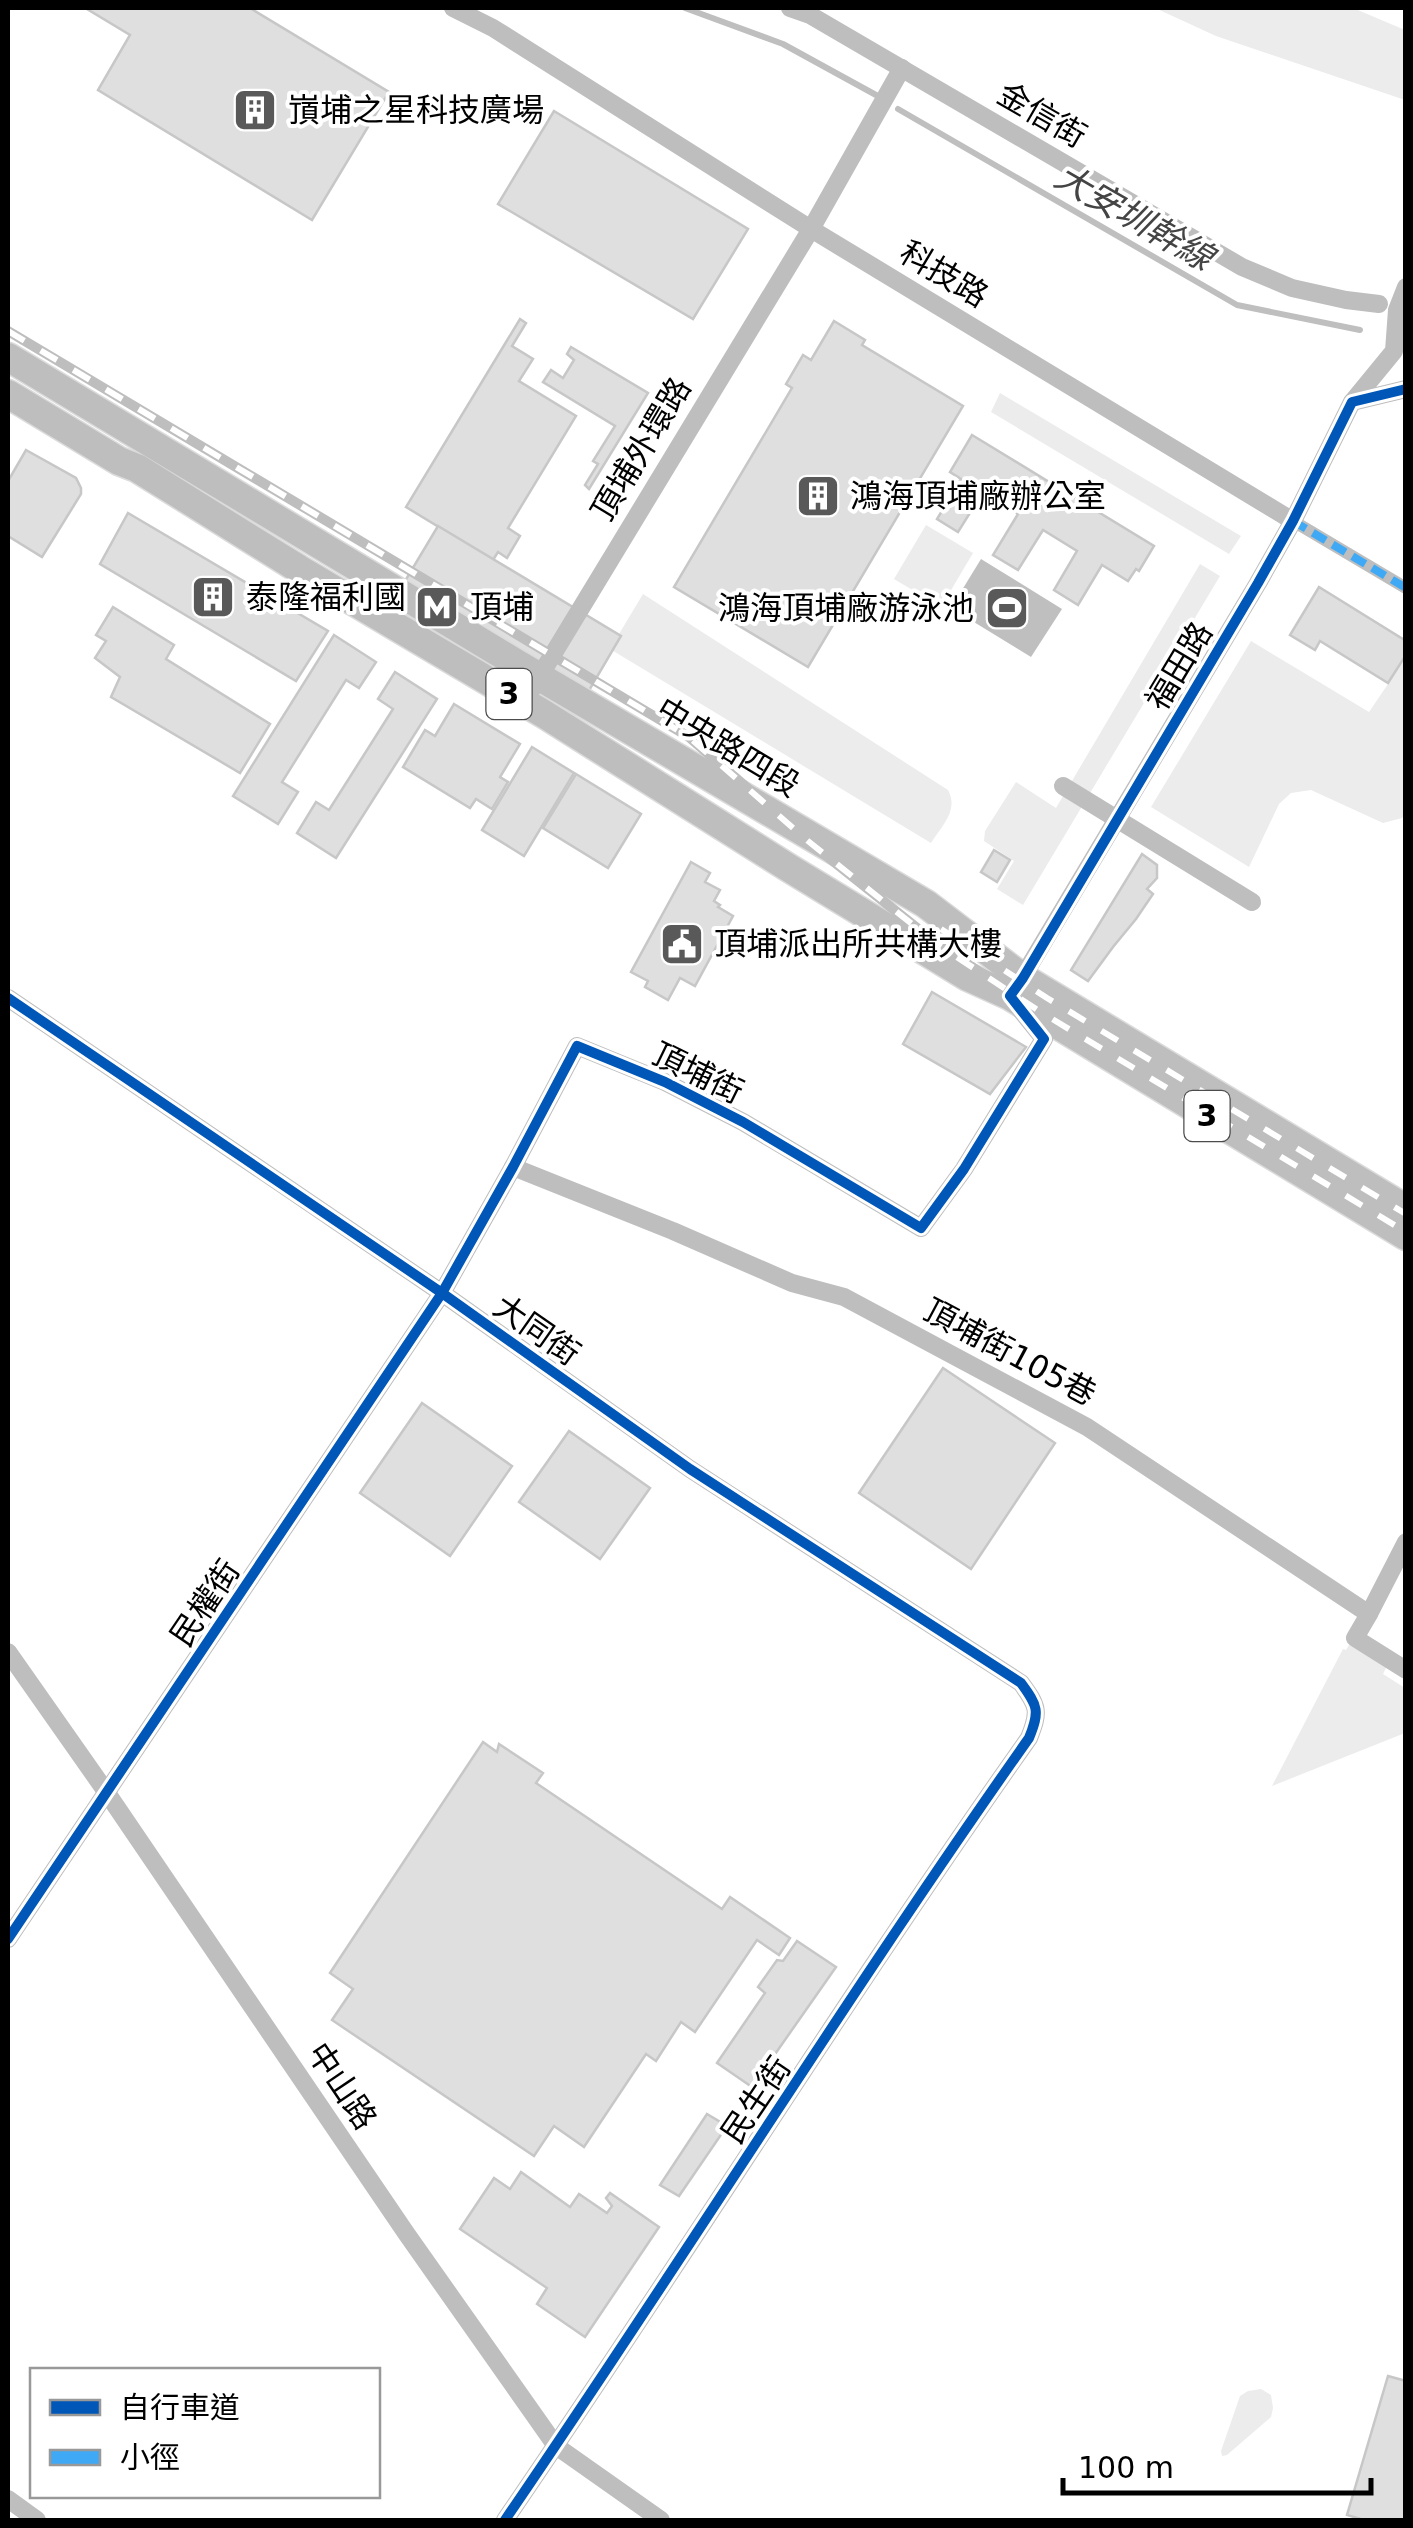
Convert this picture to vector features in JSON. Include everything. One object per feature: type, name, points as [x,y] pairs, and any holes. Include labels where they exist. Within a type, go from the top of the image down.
[{"type":"main road","name":"中央路四段","points":[[8,357],[926,904],[1016,987],[1406,1236]]},
{"type":"main road","name":"中央路四段","points":[[8,394],[524,702],[968,977],[1016,987],[1406,1209]]},
{"type":"street","name":"科技路","points":[[453,8],[494,28],[811,229],[1406,588]]},
{"type":"street","name":"金信街","points":[[790,8],[810,15],[1242,267],[1292,288],[1379,304]]},
{"type":"street","name":"頂埔外環路","points":[[524,702],[811,229],[902,68]]},
{"type":"street","points":[[1352,402],[1394,351],[1397,310],[1406,287]]},
{"type":"street","points":[[1352,402],[1406,389]]},
{"type":"street","name":"福田路","points":[[1016,987],[1293,522],[1352,402]]},
{"type":"street","points":[[1063,786],[1252,902]]},
{"type":"street","name":"頂埔街","points":[[442,1293],[577,1046],[665,1082],[743,1122],[920,1228],[964,1169],[1044,1040],[1016,987]]},
{"type":"street","name":"大同街","points":[[8,998],[442,1293],[690,1469],[1021,1683],[1036,1704]]},
{"type":"street","name":"頂埔街105巷","points":[[513,1167],[792,1283],[844,1297],[1087,1427],[1369,1614]]},
{"type":"street","name":"民權街","points":[[8,1939],[442,1293]]},
{"type":"street","points":[[1406,1542],[1355,1638],[1406,1670]]},
{"type":"street","name":"中山路","points":[[8,1652],[556,2446],[662,2520]]},
{"type":"street","name":"民生街","points":[[505,2520],[938,1867],[1029,1738],[1036,1719],[1036,1704]]},
{"type":"street","points":[[8,2500],[38,2520]]},
{"type":"shaded area","points":[[1155,8],[1353,8],[1405,30],[1405,100],[1216,36]]},
{"type":"shaded area","points":[[1000,393],[1241,536],[1229,554],[991,412]]},
{"type":"shaded area","points":[[926,525],[973,553],[941,607],[894,579]]},
{"type":"shaded area","name":"鴻海頂埔廠游泳池","points":[[981,559],[1062,609],[1031,657],[951,608]]},
{"type":"shaded area","points":[[1200,564],[1220,576],[1023,905],[997,889],[1014,861],[984,841],[985,831],[1016,782],[1056,808]]},
{"type":"shaded area","points":[[643,594],[948,790],[950,811],[931,843],[610,649]]},
{"type":"shaded area","points":[[1251,641],[1369,712],[1405,659],[1406,812],[1402,818],[1383,823],[1311,790],[1291,793],[1279,804],[1249,867],[1151,807]]},
{"type":"shaded area","points":[[1349,1645],[1387,1666],[1383,1674],[1405,1688],[1405,1733],[1272,1786],[1343,1649]]},
{"type":"shaded area","points":[[1261,2389],[1271,2395],[1271,2417],[1222,2456],[1240,2396]]},
{"type":"building","name":"嵿埔之星科技廣場","points":[[88,8],[250,8],[389,92],[312,220],[98,90],[130,35]]},
{"type":"building","points":[[554,111],[748,229],[693,319],[498,204]]},
{"type":"building","points":[[520,319],[526,323],[512,346],[533,359],[519,381],[576,416],[508,528],[520,536],[507,558],[498,552],[493,560],[406,507]]},
{"type":"building","name":"鴻海頂埔廠辦公室","points":[[834,321],[865,340],[862,345],[963,406],[808,667],[674,587],[792,388],[786,384],[803,355],[811,360]]},
{"type":"building","points":[[571,347],[648,393],[589,489],[585,485],[598,464],[593,461],[615,426],[543,382],[551,370],[563,378],[574,360],[567,354]]},
{"type":"building","points":[[972,435],[1154,546],[1139,571],[1136,569],[1128,581],[1102,565],[1078,605],[1054,590],[1077,551],[1043,530],[1018,570],[993,555],[1018,514],[983,492],[958,532],[937,519],[961,479],[950,472]]},
{"type":"building","points":[[26,450],[76,478],[81,488],[42,557],[8,536],[8,481]]},
{"type":"building","name":"泰隆福利國","points":[[128,513],[328,631],[296,681],[100,564]]},
{"type":"building","points":[[438,526],[621,636],[574,716],[390,606]]},
{"type":"building","points":[[1319,587],[1406,641],[1406,655],[1388,683],[1320,641],[1315,650],[1290,635]]},
{"type":"building","name":"泰隆福利國","points":[[113,607],[174,645],[166,659],[270,724],[240,773],[111,697],[120,677],[95,658],[106,641],[96,635]]},
{"type":"building","points":[[334,635],[376,662],[359,688],[346,680],[282,782],[298,792],[278,824],[233,796]]},
{"type":"building","points":[[395,672],[437,699],[336,858],[297,833],[316,802],[329,810],[393,709],[378,699]]},
{"type":"building","points":[[454,704],[520,744],[500,777],[508,782],[492,809],[476,799],[470,808],[403,767],[425,730],[435,736]]},
{"type":"building","points":[[532,747],[574,773],[524,856],[482,830]]},
{"type":"building","points":[[576,774],[641,814],[608,868],[543,828]]},
{"type":"building","points":[[994,850],[1010,860],[997,882],[981,872]]},
{"type":"building","points":[[1142,854],[1157,865],[1157,878],[1147,889],[1153,894],[1088,981],[1071,970]]},
{"type":"building","name":"頂埔派出所共構大樓","points":[[691,862],[710,873],[705,882],[720,890],[714,901],[733,916],[695,986],[680,978],[668,1000],[645,987],[648,981],[631,972]]},
{"type":"building","points":[[932,992],[1026,1047],[990,1094],[903,1044]]},
{"type":"building","points":[[943,1368],[1055,1443],[971,1569],[859,1493]]},
{"type":"building","points":[[422,1403],[512,1466],[450,1556],[360,1493]]},
{"type":"building","points":[[569,1431],[650,1488],[600,1559],[519,1502]]},
{"type":"building","points":[[483,1742],[497,1752],[499,1744],[543,1773],[536,1783],[722,1909],[730,1897],[790,1938],[779,1955],[757,1940],[695,2032],[681,2022],[656,2061],[646,2054],[584,2147],[554,2126],[534,2156],[332,2020],[353,1989],[330,1973]]},
{"type":"building","points":[[797,1941],[836,1967],[752,2087],[717,2063],[765,1993],[758,1987]]},
{"type":"building","points":[[707,2114],[727,2126],[679,2196],[660,2185]]},
{"type":"building","points":[[521,2172],[570,2207],[579,2194],[607,2213],[612,2206],[606,2198],[610,2193],[659,2227],[585,2337],[537,2304],[547,2288],[460,2229],[494,2178],[510,2189]]},
{"type":"building","points":[[1388,2376],[1406,2381],[1406,2517],[1364,2520],[1347,2515]]},
{"type":"waterway","name":"大安圳幹線","points":[[685,8],[783,44],[876,95]]},
{"type":"waterway","name":"大安圳幹線","points":[[898,109],[1237,305],[1360,330]]},
{"type":"railway","points":[[8,331],[689,737],[808,841],[937,944],[1039,1011],[1406,1232]]},
{"type":"railway","points":[[941,929],[1047,998],[1406,1214]]},
{"type":"marked path","points":[[1293,521],[1406,588]]},
{"type":"cycle path","points":[[8,1939],[442,1293],[577,1046],[665,1082],[743,1122],[921,1228],[964,1169],[1044,1039],[1010,996],[1258,583],[1352,402],[1406,389]]},
{"type":"cycle path","points":[[8,998],[442,1293],[690,1469],[1021,1683],[1034,1703],[1036,1715],[1029,1738],[505,2520]]},
{"type":"place","name":"嵿埔之星科技廣場","points":[[255,110]]},
{"type":"place","name":"鴻海頂埔廠辦公室","points":[[818,496]]},
{"type":"place","name":"泰隆福利國","points":[[213,597]]},
{"type":"place","name":"頂埔","points":[[437,607]]},
{"type":"place","name":"鴻海頂埔廠游泳池","points":[[1007,608]]},
{"type":"place","name":"頂埔派出所共構大樓","points":[[682,944]]}]
